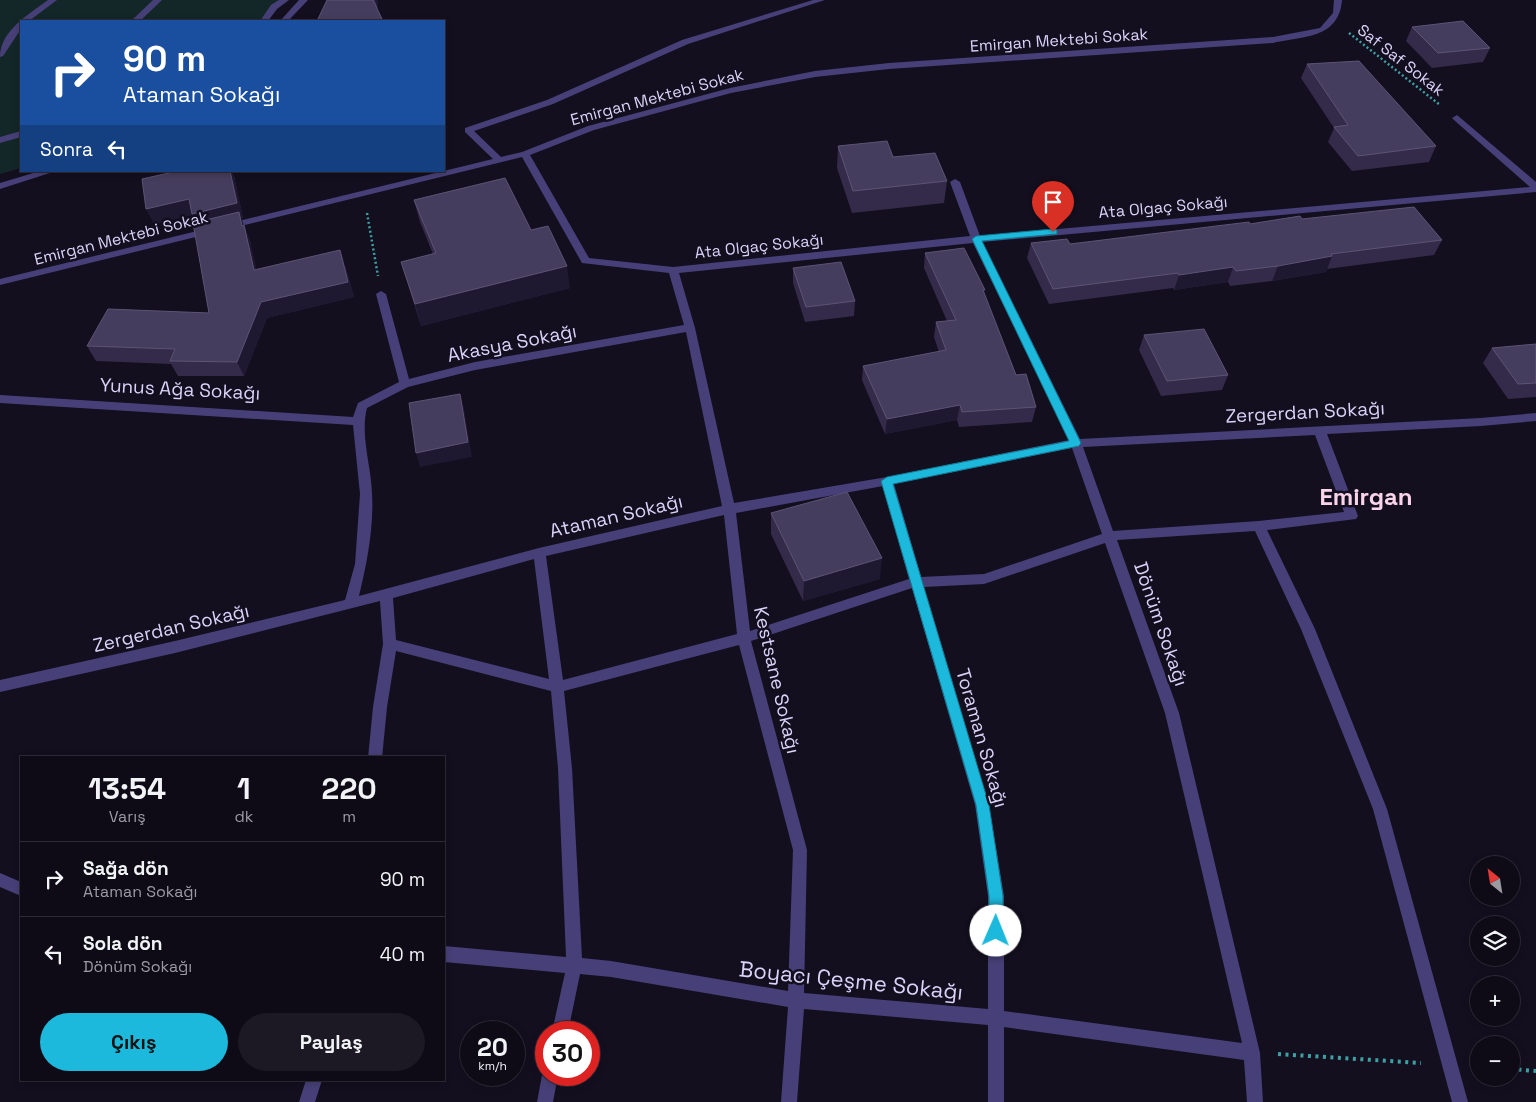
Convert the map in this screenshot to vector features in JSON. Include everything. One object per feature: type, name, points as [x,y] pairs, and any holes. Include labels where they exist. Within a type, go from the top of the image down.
[{"type":"street","points":[[26,20],[53,0]]},
{"type":"street","points":[[136,20],[158,0]]},
{"type":"street","points":[[265,20],[274,7],[285,0]]},
{"type":"street","points":[[285,20],[304,0]]},
{"type":"street","points":[[499,160],[468,130],[566,95],[685,42],[821,0]]},
{"type":"street","points":[[1332,20],[1337,13],[1338,0]]},
{"type":"street","name":"Emirgan Mektebi Sokak","points":[[0,282],[525,154],[591,128],[730,91],[815,74],[889,66],[1273,40],[1323,30],[1332,20]]},
{"type":"street","points":[[0,54],[20,26]]},
{"type":"street","points":[[1457,118],[1536,188]]},
{"type":"street","points":[[0,140],[20,134]]},
{"type":"street","name":"Ata Olgaç Sokağı","points":[[525,154],[586,262],[673,270],[976,239],[1536,188]]},
{"type":"street","points":[[0,186],[48,172]]},
{"type":"street","name":"Dönüm Sokağı","points":[[955,182],[976,239],[1076,443],[1172,713],[1252,1053],[1255,1102]]},
{"type":"street","name":"Kestsane Sokağı","points":[[673,270],[690,328],[729,509],[744,638],[800,850],[795,1037],[789,1102]]},
{"type":"street","points":[[382,294],[405,384]]},
{"type":"street","name":"Akasya Sokağı","points":[[358,421],[362,406],[405,384],[475,366],[690,328]]},
{"type":"street","name":"Yunus Ağa Sokağı","points":[[0,399],[358,421]]},
{"type":"street","name":"Zergerdan Sokağı","points":[[1076,443],[1481,422],[1536,417]]},
{"type":"street","points":[[350,604],[361,564],[366,494],[358,421]]},
{"type":"street","points":[[390,644],[557,687],[744,638],[916,582],[984,579],[1110,536],[1259,526],[1352,516],[1319,429]]},
{"type":"street","name":"Ataman Sokağı","points":[[350,604],[539,553],[729,509],[887,481],[1076,443]]},
{"type":"street","name":"Toraman Sokağı","points":[[887,481],[982,805],[996,896],[996,1102]]},
{"type":"street","points":[[1259,526],[1308,629],[1380,809],[1460,1102]]},
{"type":"street","points":[[539,553],[557,687],[565,768],[574,966],[562,1021]]},
{"type":"street","points":[[375,756],[380,707],[390,644],[386,594]]},
{"type":"street","name":"Zergerdan Sokağı","points":[[0,686],[174,647],[350,604]]},
{"type":"street","points":[[0,880],[20,889]]},
{"type":"street","name":"Boyacı Çeşme Sokağı","points":[[445,954],[611,969],[796,1000],[995,1018],[1252,1053]]},
{"type":"street","points":[[308,1102],[314,1081]]},
{"type":"street","points":[[545,1102],[548,1086]]},
{"type":"path","name":"Saf Saf Sokak","points":[[1332,20],[1457,118]]},
{"type":"path","points":[[363,193],[382,294]]},
{"type":"path","points":[[1252,1053],[1450,1065]]},
{"type":"path","points":[[1520,1070],[1536,1071]]},
{"type":"green space","points":[[0,0],[285,0],[274,7],[263,20],[20,20],[20,168],[0,174]]},
{"type":"building","points":[[327,0],[373,0],[383,20],[317,20]]},
{"type":"building","points":[[1463,21],[1490,48],[1438,53],[1412,27]]},
{"type":"building","points":[[1359,61],[1436,146],[1358,156],[1334,127],[1348,125],[1307,64]]},
{"type":"building","points":[[887,141],[893,157],[935,153],[947,181],[853,191],[838,146]]},
{"type":"building","points":[[174,172],[230,172],[237,203],[192,214],[189,199],[146,209],[142,179]]},
{"type":"building","points":[[505,178],[531,230],[548,226],[567,266],[415,304],[401,262],[436,253],[414,200]]},
{"type":"building","points":[[1414,207],[1442,240],[1331,254],[1332,256],[1278,266],[1236,271],[1233,267],[1053,289],[1031,243],[1067,239],[1070,244],[1249,222],[1250,224],[1300,216],[1302,219]]},
{"type":"building","points":[[239,212],[242,226],[244,225],[254,270],[340,250],[348,282],[261,302],[237,362],[170,361],[175,349],[87,346],[108,309],[209,313],[193,223]]},
{"type":"building","points":[[964,248],[985,290],[983,290],[1016,375],[1026,374],[1036,407],[962,412],[960,405],[887,419],[863,366],[946,350],[936,322],[956,320],[925,253]]},
{"type":"building","points":[[841,262],[855,301],[806,307],[793,268]]},
{"type":"building","points":[[1204,329],[1228,375],[1167,381],[1144,335]]},
{"type":"building","points":[[1536,344],[1536,383],[1518,384],[1492,348]]},
{"type":"building","points":[[460,394],[468,442],[416,453],[409,403]]},
{"type":"building","points":[[847,492],[882,558],[804,581],[771,513]]},
{"type":"district","name":"Emirgan","points":[[1366,496]]},
{"type":"route","points":[[996,931],[996,896],[982,805],[887,481],[1076,443],[976,239],[1053,232]]}]
